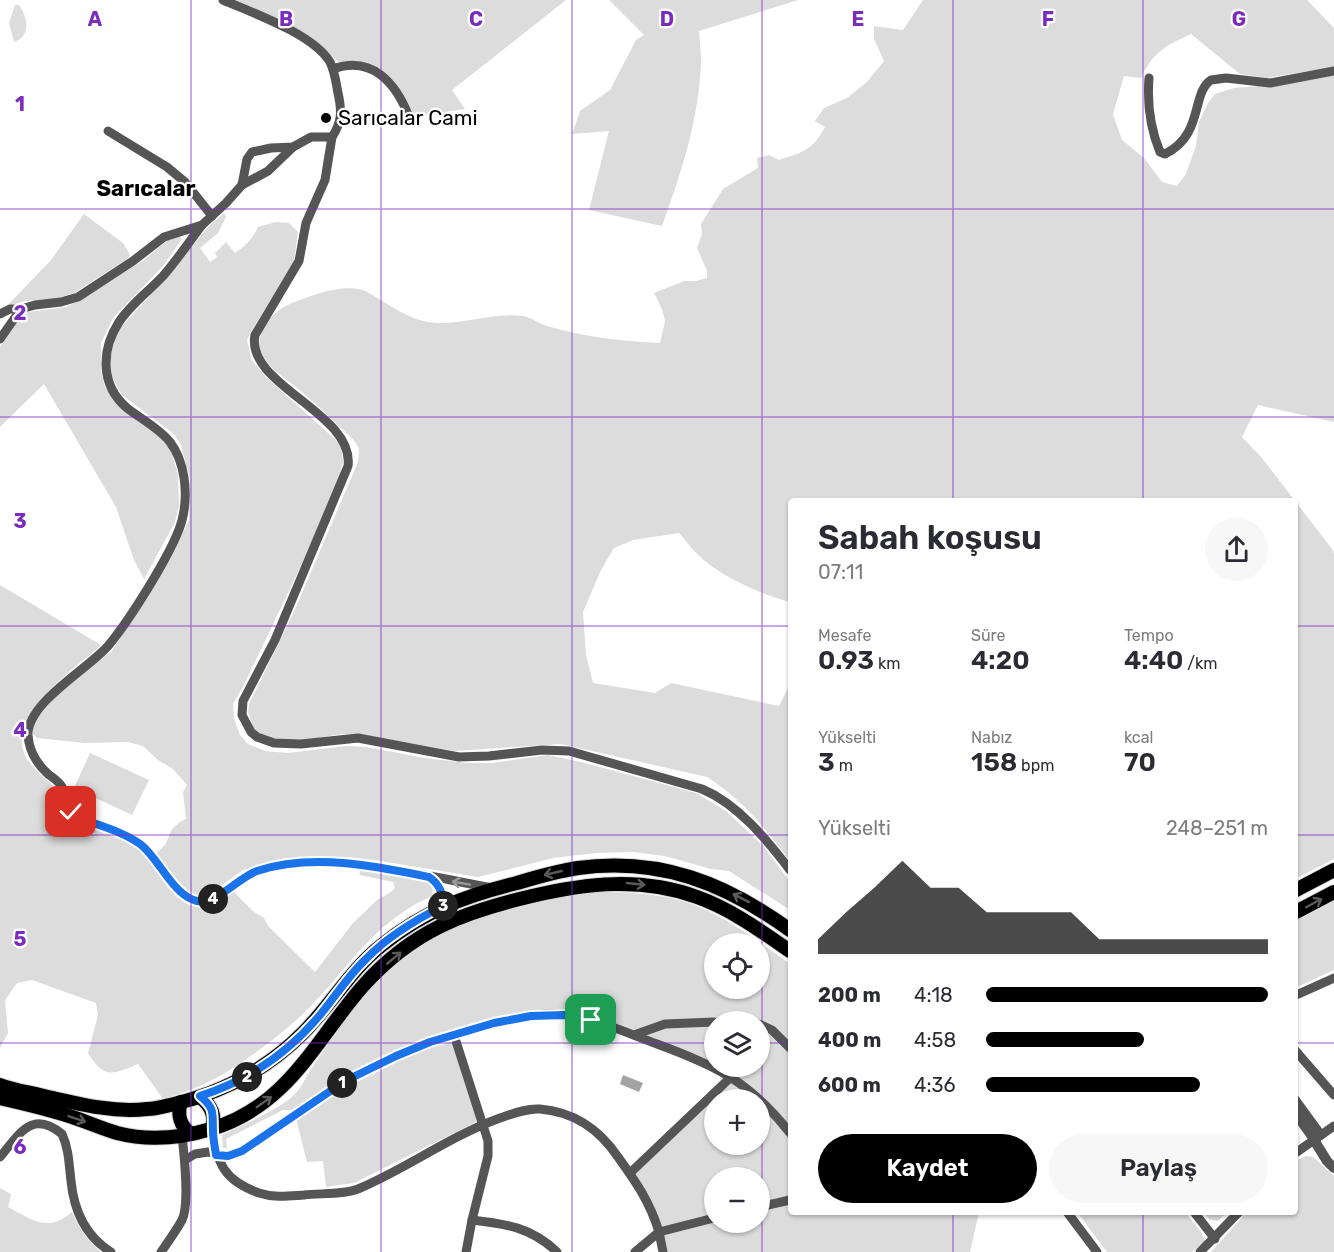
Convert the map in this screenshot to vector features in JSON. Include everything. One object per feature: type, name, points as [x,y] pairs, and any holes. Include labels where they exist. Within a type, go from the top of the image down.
[{"type":"main road","points":[[0,1085],[105,1108],[149,1109],[181,1102],[233,1085],[277,1057],[320,1015],[366,958],[407,927],[445,905],[493,889],[578,868],[647,866],[671,871],[725,890],[788,929]]},
{"type":"main road","points":[[1298,889],[1334,870]]},
{"type":"main road","points":[[0,1098],[56,1112],[126,1135],[161,1138],[212,1129],[252,1111],[288,1083],[364,985],[426,933],[474,911],[580,886],[606,883],[638,884],[695,896],[755,927],[788,950]]},
{"type":"main road","points":[[1298,911],[1334,892]]},
{"type":"main road","points":[[200,1096],[207,1102],[213,1114],[212,1129]]},
{"type":"main road","points":[[181,1102],[178,1109],[179,1117],[186,1134]]},
{"type":"street","points":[[223,0],[281,25],[307,41],[324,56],[333,69],[342,118],[332,137],[325,180],[306,223],[299,261],[255,336],[254,349],[262,365],[345,442],[349,459],[348,466],[275,640],[243,701],[242,715],[246,725],[257,737],[285,744],[358,738],[459,757],[558,750],[583,754],[681,783],[720,798],[750,824],[788,868]]},
{"type":"street","points":[[333,69],[362,65],[381,76],[397,91],[409,117]]},
{"type":"street","points":[[1149,78],[1147,101],[1152,127],[1160,152],[1165,154],[1191,130],[1203,89],[1211,80],[1226,78],[1270,83],[1334,71]]},
{"type":"street","points":[[108,131],[167,167],[185,182],[212,216]]},
{"type":"street","points":[[332,137],[307,138],[293,147],[268,171],[242,185],[202,225],[165,274],[119,322],[105,355],[107,378],[125,407],[168,440],[179,458],[184,491],[183,516],[180,529],[134,608],[107,647],[58,688],[31,721],[28,734],[31,751],[39,765],[62,787],[74,815],[128,836],[154,857],[180,891],[193,900],[204,902],[210,900],[257,871],[297,864],[366,864],[493,889]]},
{"type":"street","points":[[242,185],[247,159],[252,152],[293,147]]},
{"type":"street","points":[[0,314],[10,309],[61,303],[78,297],[133,261],[164,237],[202,225]]},
{"type":"street","points":[[0,339],[21,309]]},
{"type":"street","points":[[429,877],[438,885],[445,905]]},
{"type":"street","points":[[1298,994],[1334,978]]},
{"type":"street","points":[[185,1160],[195,1154],[208,1152],[228,1156],[242,1151],[345,1081],[396,1056],[454,1035],[512,1019],[548,1014],[591,1020],[704,1063]]},
{"type":"street","points":[[634,1035],[665,1024],[704,1022]]},
{"type":"street","points":[[770,1029],[788,1046]]},
{"type":"street","points":[[454,1035],[488,1141],[488,1156],[466,1252]]},
{"type":"street","points":[[1298,1053],[1334,1095]]},
{"type":"street","points":[[630,1173],[731,1077],[755,1094],[773,1111],[788,1130]]},
{"type":"street","points":[[1298,1105],[1318,1138],[1327,1161],[1334,1168]]},
{"type":"street","points":[[212,1129],[220,1165],[237,1183],[268,1196],[356,1190],[484,1124],[518,1112],[539,1109],[572,1117],[589,1125],[606,1139],[645,1194],[659,1232],[663,1252]]},
{"type":"street","points":[[51,1127],[56,1112]]},
{"type":"street","points":[[1298,1116],[1318,1138]]},
{"type":"street","points":[[0,1157],[21,1131],[28,1126],[43,1124],[62,1134],[66,1142],[73,1193],[81,1220],[93,1239],[111,1252]]},
{"type":"street","points":[[1298,1151],[1334,1126]]},
{"type":"street","points":[[161,1252],[183,1219],[186,1134]]},
{"type":"street","points":[[770,1205],[788,1200]]},
{"type":"street","points":[[1069,1215],[1096,1252]]},
{"type":"street","points":[[1196,1215],[1215,1239]]},
{"type":"street","points":[[1200,1252],[1236,1215]]},
{"type":"street","points":[[472,1220],[525,1229],[538,1236],[557,1252]]},
{"type":"street","points":[[635,1252],[659,1232],[704,1221]]},
{"type":"shaded area","points":[[234,0],[566,0],[452,90],[465,109],[409,117],[381,76],[343,66],[293,26]]},
{"type":"shaded area","points":[[609,0],[798,0],[699,31],[701,63],[697,105],[682,166],[662,226],[589,210],[609,131],[572,134],[580,111],[610,90],[636,40],[644,35]]},
{"type":"shaded area","points":[[923,0],[1307,0],[1334,28],[1334,67],[1267,78],[1240,74],[1191,34],[1161,50],[1141,78],[1124,76],[1113,114],[1122,140],[1144,158],[1162,182],[1177,186],[1186,174],[1196,146],[1199,122],[1215,94],[1234,88],[1285,84],[1334,75],[1334,422],[1258,405],[1242,437],[1262,458],[1293,498],[788,498],[788,601],[757,591],[714,568],[694,551],[679,533],[633,540],[614,548],[601,570],[583,612],[586,655],[593,683],[655,693],[671,683],[779,706],[788,688],[788,858],[742,805],[707,777],[561,744],[455,751],[358,734],[305,740],[273,739],[260,735],[253,727],[248,712],[249,704],[293,614],[358,462],[359,448],[353,439],[322,410],[267,362],[260,348],[260,340],[271,317],[292,303],[327,291],[345,288],[363,290],[421,321],[451,323],[499,316],[523,316],[544,325],[589,336],[660,343],[665,321],[654,293],[684,281],[707,278],[707,271],[697,248],[702,234],[701,224],[723,189],[758,168],[757,158],[769,155],[779,160],[811,146],[825,127],[815,121],[824,108],[847,98],[867,82],[884,61],[874,39],[874,26],[903,30]]},
{"type":"shaded area","points":[[15,5],[19,5],[22,10],[26,26],[23,36],[14,42],[9,23]]},
{"type":"shaded area","points":[[224,213],[226,217],[218,233],[200,248],[210,262],[217,257],[215,253],[226,242],[235,253],[248,242],[258,227],[276,222],[289,223],[298,232],[294,261],[247,340],[252,361],[267,378],[337,441],[341,448],[343,461],[308,551],[233,704],[234,719],[240,735],[248,744],[265,751],[288,753],[346,746],[367,747],[467,763],[492,763],[548,755],[696,793],[726,811],[764,847],[788,879],[788,909],[729,871],[711,869],[665,856],[633,852],[553,858],[478,877],[348,857],[284,861],[243,870],[205,897],[197,896],[189,893],[177,881],[156,853],[162,849],[174,827],[186,819],[183,792],[187,785],[173,769],[158,760],[143,746],[128,742],[84,743],[37,738],[33,734],[36,719],[51,702],[71,682],[112,651],[172,556],[189,520],[190,479],[181,445],[174,434],[122,395],[108,369],[115,338],[121,327],[209,226]]},
{"type":"shaded area","points":[[84,214],[123,243],[130,255],[126,260],[74,293],[55,299],[25,301],[5,308],[51,260]]},
{"type":"shaded area","points":[[179,236],[182,239],[163,266],[113,318],[101,343],[101,372],[105,387],[112,396],[163,439],[170,448],[178,475],[179,506],[175,522],[144,579],[134,560],[116,507],[44,384],[0,427],[0,347],[20,317],[28,312],[66,307],[76,302],[144,260],[170,238]]},
{"type":"shaded area","points":[[1298,505],[1334,553],[1334,859],[1298,877]]},
{"type":"shaded area","points":[[0,585],[101,645],[46,694],[34,709],[25,724],[22,740],[27,759],[53,786],[66,813],[73,821],[115,835],[138,848],[179,898],[189,905],[201,907],[214,904],[233,891],[253,911],[264,918],[268,926],[315,972],[353,923],[377,900],[395,888],[393,882],[360,875],[359,870],[422,880],[430,884],[433,889],[432,896],[411,907],[376,934],[320,997],[282,1032],[227,1072],[187,1091],[163,1099],[138,1064],[121,1071],[104,1071],[88,1053],[98,1015],[96,1003],[32,980],[17,983],[5,1000],[8,1033],[0,1048]]},
{"type":"shaded area","points":[[90,753],[149,780],[132,815],[74,788]]},
{"type":"shaded area","points":[[597,892],[665,897],[699,907],[746,933],[704,933],[704,999],[770,999],[770,950],[788,963],[788,1215],[978,1215],[970,1252],[663,1252],[659,1232],[630,1173],[704,1103],[704,1155],[770,1155],[770,1089],[718,1089],[731,1077],[770,1077],[770,1011],[704,1011],[704,1065],[634,1035],[548,1014],[454,1035],[482,1119],[354,1183],[326,1187],[323,1161],[307,1162],[295,1115],[302,1110],[283,1110],[226,1139],[227,1148],[223,1148],[222,1135],[271,1111],[296,1093],[357,1004],[389,970],[415,950],[442,934],[500,911],[531,903]]},
{"type":"shaded area","points":[[1334,901],[1334,970],[1298,987],[1298,919]]},
{"type":"shaded area","points":[[623,1075],[643,1083],[639,1092],[620,1084]]},
{"type":"shaded area","points":[[1306,1156],[1313,1157],[1334,1176],[1334,1252],[1211,1252],[1244,1215],[1298,1215],[1298,1160]]},
{"type":"shaded area","points":[[0,1188],[11,1194],[8,1207],[32,1220],[55,1222],[72,1212],[84,1234],[101,1252],[0,1252]]},
{"type":"shaded area","points":[[1079,1215],[1187,1215],[1202,1233],[1205,1241],[1192,1252],[1107,1252]]},
{"type":"shaded area","points":[[1206,1215],[1224,1215],[1218,1221],[1210,1220]]},
{"type":"place","name":"Sarıcalar Cami","points":[[326,118]]},
{"type":"district","name":"Sarıcalar","points":[[146,188]]},
{"type":"route","points":[[71,812],[77,817],[128,836],[154,857],[180,891],[199,902],[210,900],[257,871],[297,864],[366,864],[429,877],[436,881],[441,891],[445,905],[407,927],[366,958],[320,1015],[277,1057],[233,1085],[200,1096],[207,1102],[213,1114],[212,1129],[216,1155],[228,1156],[242,1151],[345,1081],[430,1042],[494,1023],[531,1016],[565,1015],[591,1020]]}]
